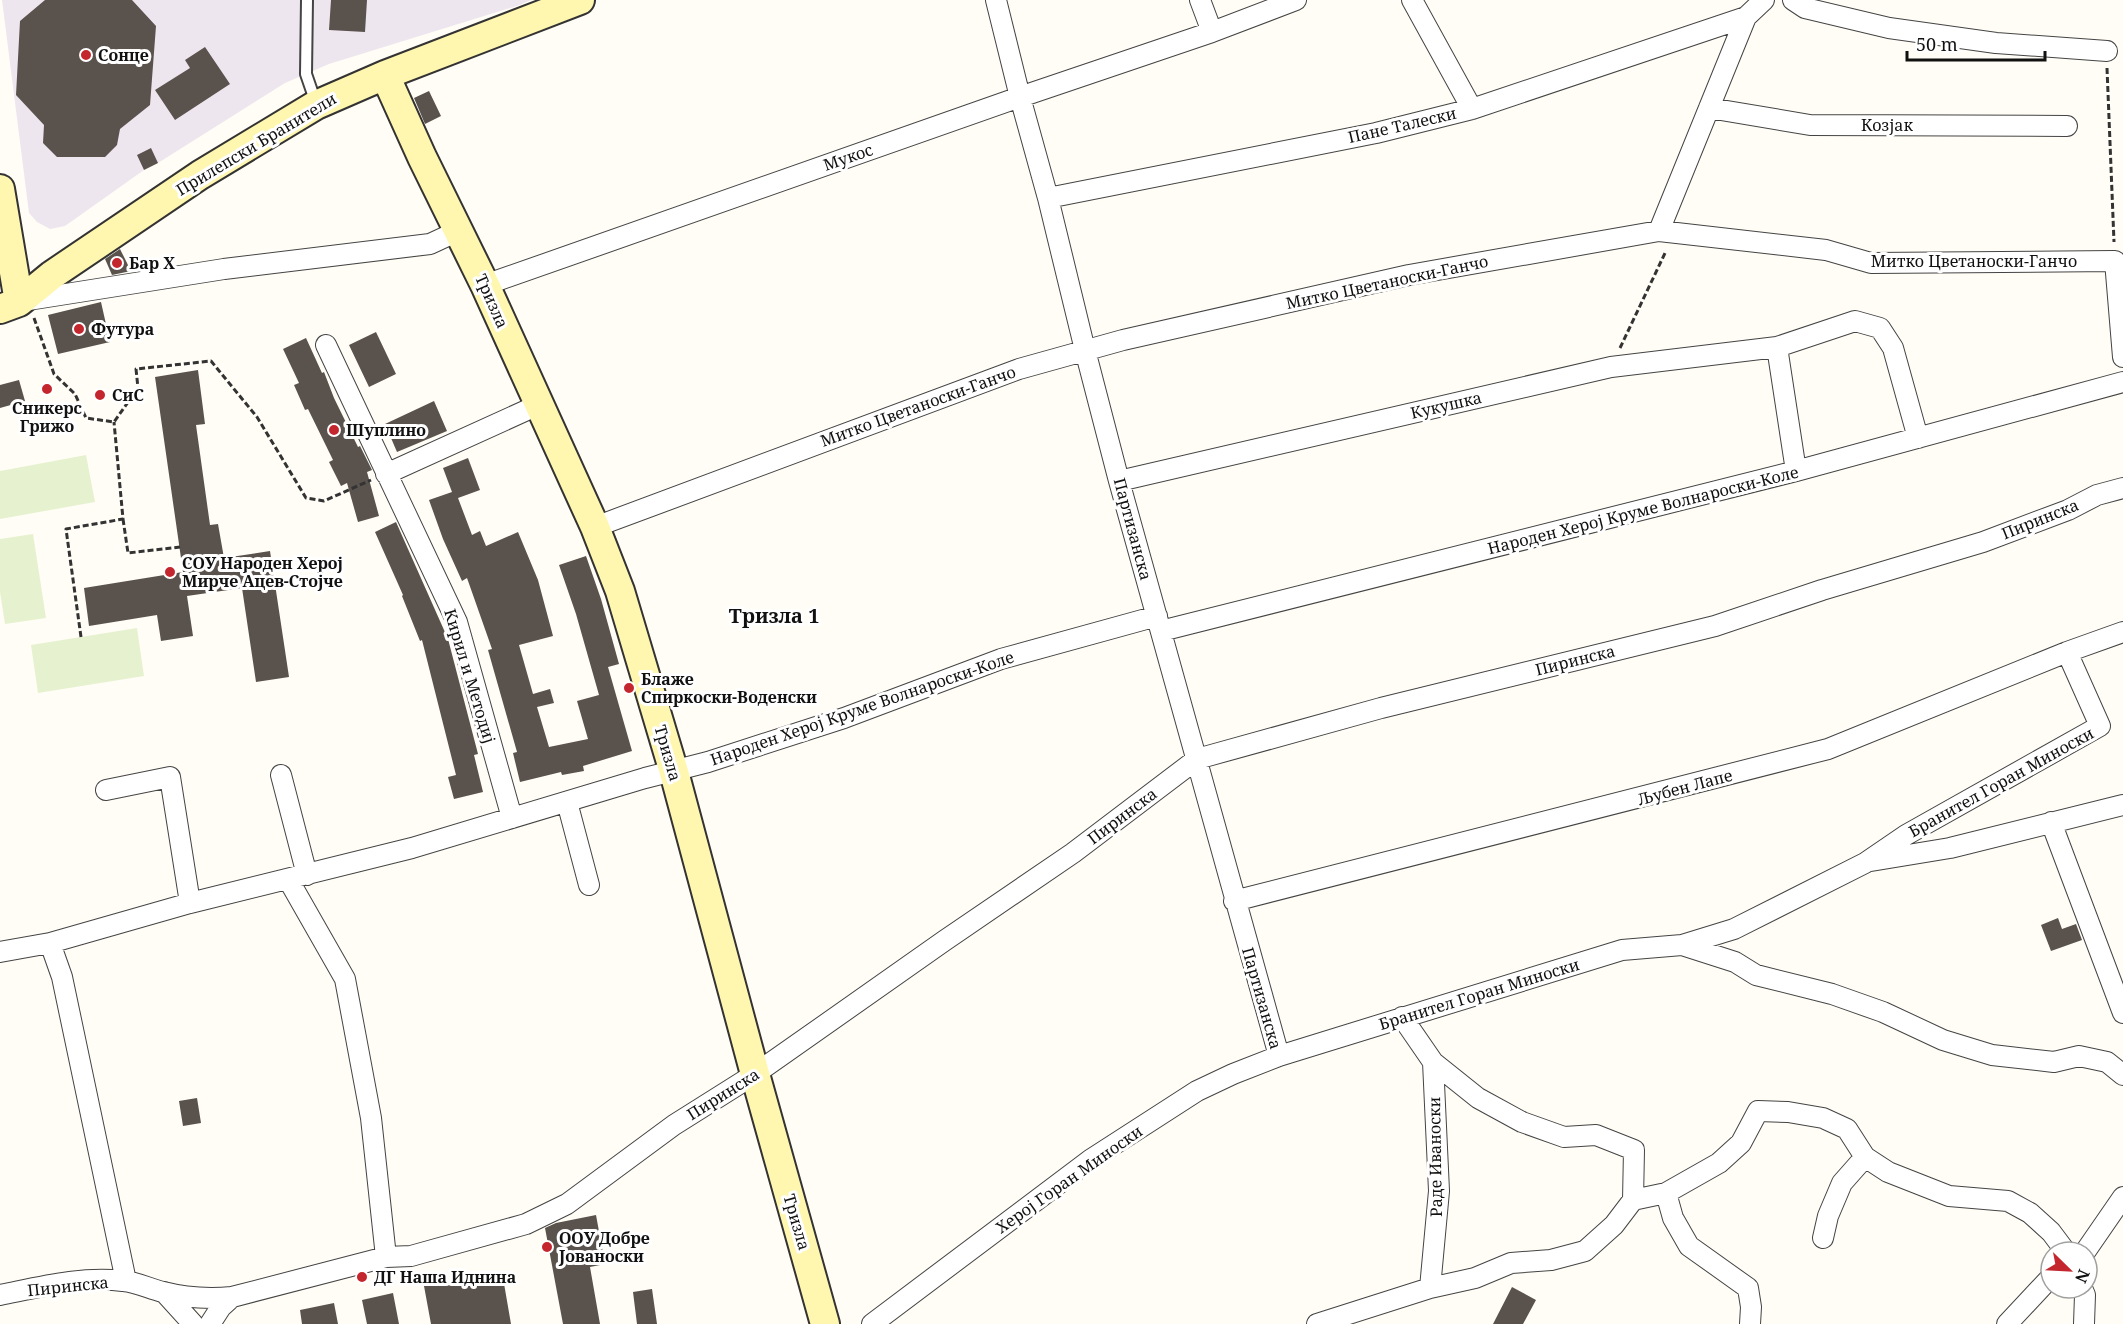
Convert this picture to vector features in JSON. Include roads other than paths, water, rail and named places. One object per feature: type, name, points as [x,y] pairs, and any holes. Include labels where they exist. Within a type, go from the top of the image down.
[{"type":"street","name":"Прилепски Бранители","points":[[10,305],[200,175],[316,105],[385,75],[580,0]]},
{"type":"street","name":"Партизанска","points":[[996,0],[1119,481],[1197,759],[1234,901],[1279,1056]]},
{"type":"street","points":[[1200,0],[1212,32]]},
{"type":"street","name":"Мукос","points":[[485,285],[1212,32],[1296,0]]},
{"type":"street","points":[[1412,0],[1472,109]]},
{"type":"street","points":[[1666,232],[1709,108],[1746,17],[1764,0]]},
{"type":"street","points":[[1793,0],[1805,8],[1889,28],[1996,43],[2107,51]]},
{"type":"street","name":"Пане Талески","points":[[1048,198],[1376,133],[1472,109],[1746,17]]},
{"type":"street","name":"Тризла","points":[[385,75],[485,285],[595,527],[621,591],[674,772],[825,1324]]},
{"type":"street","name":"Козјак","points":[[1709,108],[1810,124],[2067,126]]},
{"type":"street","points":[[0,189],[10,305],[224,269],[430,244],[458,231]]},
{"type":"street","name":"Митко Цветаноски-Ганчо","points":[[595,527],[1019,369],[1085,350],[1409,275],[1666,232],[1826,249],[1870,263],[2115,261],[2123,357]]},
{"type":"street","name":"Кукушка","points":[[1119,481],[1611,367],[1777,347],[1855,321],[1880,328],[1893,348],[1918,438]]},
{"type":"street","name":"Кирил и Методиј","points":[[326,345],[457,622],[512,818]]},
{"type":"street","points":[[1777,347],[1796,471]]},
{"type":"street","name":"Народен Херој Круме Волнароски-Коле","points":[[0,952],[50,943],[190,903],[298,877],[512,818],[645,778],[674,772],[844,718],[1001,659],[1159,624],[1796,471],[2123,382]]},
{"type":"street","points":[[386,474],[538,405]]},
{"type":"street","name":"Пиринска","points":[[0,1295],[98,1279],[126,1281],[164,1292],[203,1299],[232,1297],[386,1257],[411,1256],[526,1224],[567,1204],[674,1125],[755,1074],[1073,853],[1197,759],[1381,708],[1715,626],[1822,590],[1983,542],[2068,510],[2097,495],[2123,488]]},
{"type":"street","name":"Љубен Лапе","points":[[1234,901],[1828,749],[2067,652],[2123,632]]},
{"type":"street","name":"Бранител Горан Миноски","points":[[1279,1056],[1622,950],[1682,945],[1734,929],[1865,862],[1906,835],[2100,726],[2067,652]]},
{"type":"street","points":[[280,775],[298,877],[345,979],[371,1118],[386,1257]]},
{"type":"street","points":[[106,790],[170,777],[190,903]]},
{"type":"street","points":[[567,802],[589,885]]},
{"type":"street","name":"Бранител Горан Миноски","points":[[1865,862],[1950,848],[2123,805]]},
{"type":"street","points":[[2051,822],[2123,1012]]},
{"type":"street","points":[[50,943],[62,977],[126,1281]]},
{"type":"street","name":"Бранител Горан Миноски","points":[[1682,945],[1735,962],[1756,975],[1843,998],[1883,1012],[1943,1040],[1992,1055],[2054,1062],[2079,1056],[2108,1062],[2123,1075]]},
{"type":"street","points":[[1317,1324],[1430,1288],[1475,1278],[1511,1263],[1551,1260],[1585,1251],[1614,1225],[1633,1200],[1634,1150],[1596,1135],[1564,1137],[1522,1122],[1478,1098],[1433,1062],[1402,1017]]},
{"type":"street","name":"Херој Горан Миноски","points":[[872,1324],[1090,1160],[1197,1091],[1279,1056]]},
{"type":"street","name":"Раде Иваноски","points":[[1430,1288],[1439,1191],[1433,1062]]},
{"type":"street","points":[[1633,1200],[1666,1193],[1719,1163],[1741,1143],[1758,1111],[1788,1112],[1822,1118],[1847,1129],[1865,1157],[1888,1172],[1949,1196],[2008,1201],[2030,1213],[2056,1240]]},
{"type":"street","points":[[1822,1238],[1828,1216],[1842,1183],[1865,1157]]},
{"type":"street","points":[[1666,1193],[1673,1218],[1689,1246],[1748,1288],[1751,1306],[1750,1324]]},
{"type":"street","points":[[2094,1240],[2121,1205]]},
{"type":"street","points":[[2007,1324],[2039,1291]]},
{"type":"street","points":[[164,1292],[193,1324]]},
{"type":"street","points":[[210,1324],[221,1307],[232,1297]]},
{"type":"street","points":[[2084,1324],[2085,1300]]},
{"type":"lane","points":[[307,0],[306,74],[316,105]]},
{"type":"place","name":"Сонце","points":[[86,55]]},
{"type":"place","name":"Бар Х","points":[[117,263]]},
{"type":"place","name":"Футура","points":[[79,329]]},
{"type":"place","name":"Сникерс Грижо","points":[[47,389]]},
{"type":"place","name":"СиС","points":[[100,395]]},
{"type":"place","name":"Шуплино","points":[[334,430]]},
{"type":"place","name":"СОУ Народен Херој Мирче Ацев-Стојче","points":[[170,572]]},
{"type":"place","name":"Блаже Спиркоски-Воденски","points":[[629,688]]},
{"type":"place","name":"ООУ Добре Јованоски","points":[[547,1247]]},
{"type":"place","name":"ДГ Наша Иднина","points":[[362,1277]]},
{"type":"district","name":"Тризла 1","points":[[774,615]]}]
